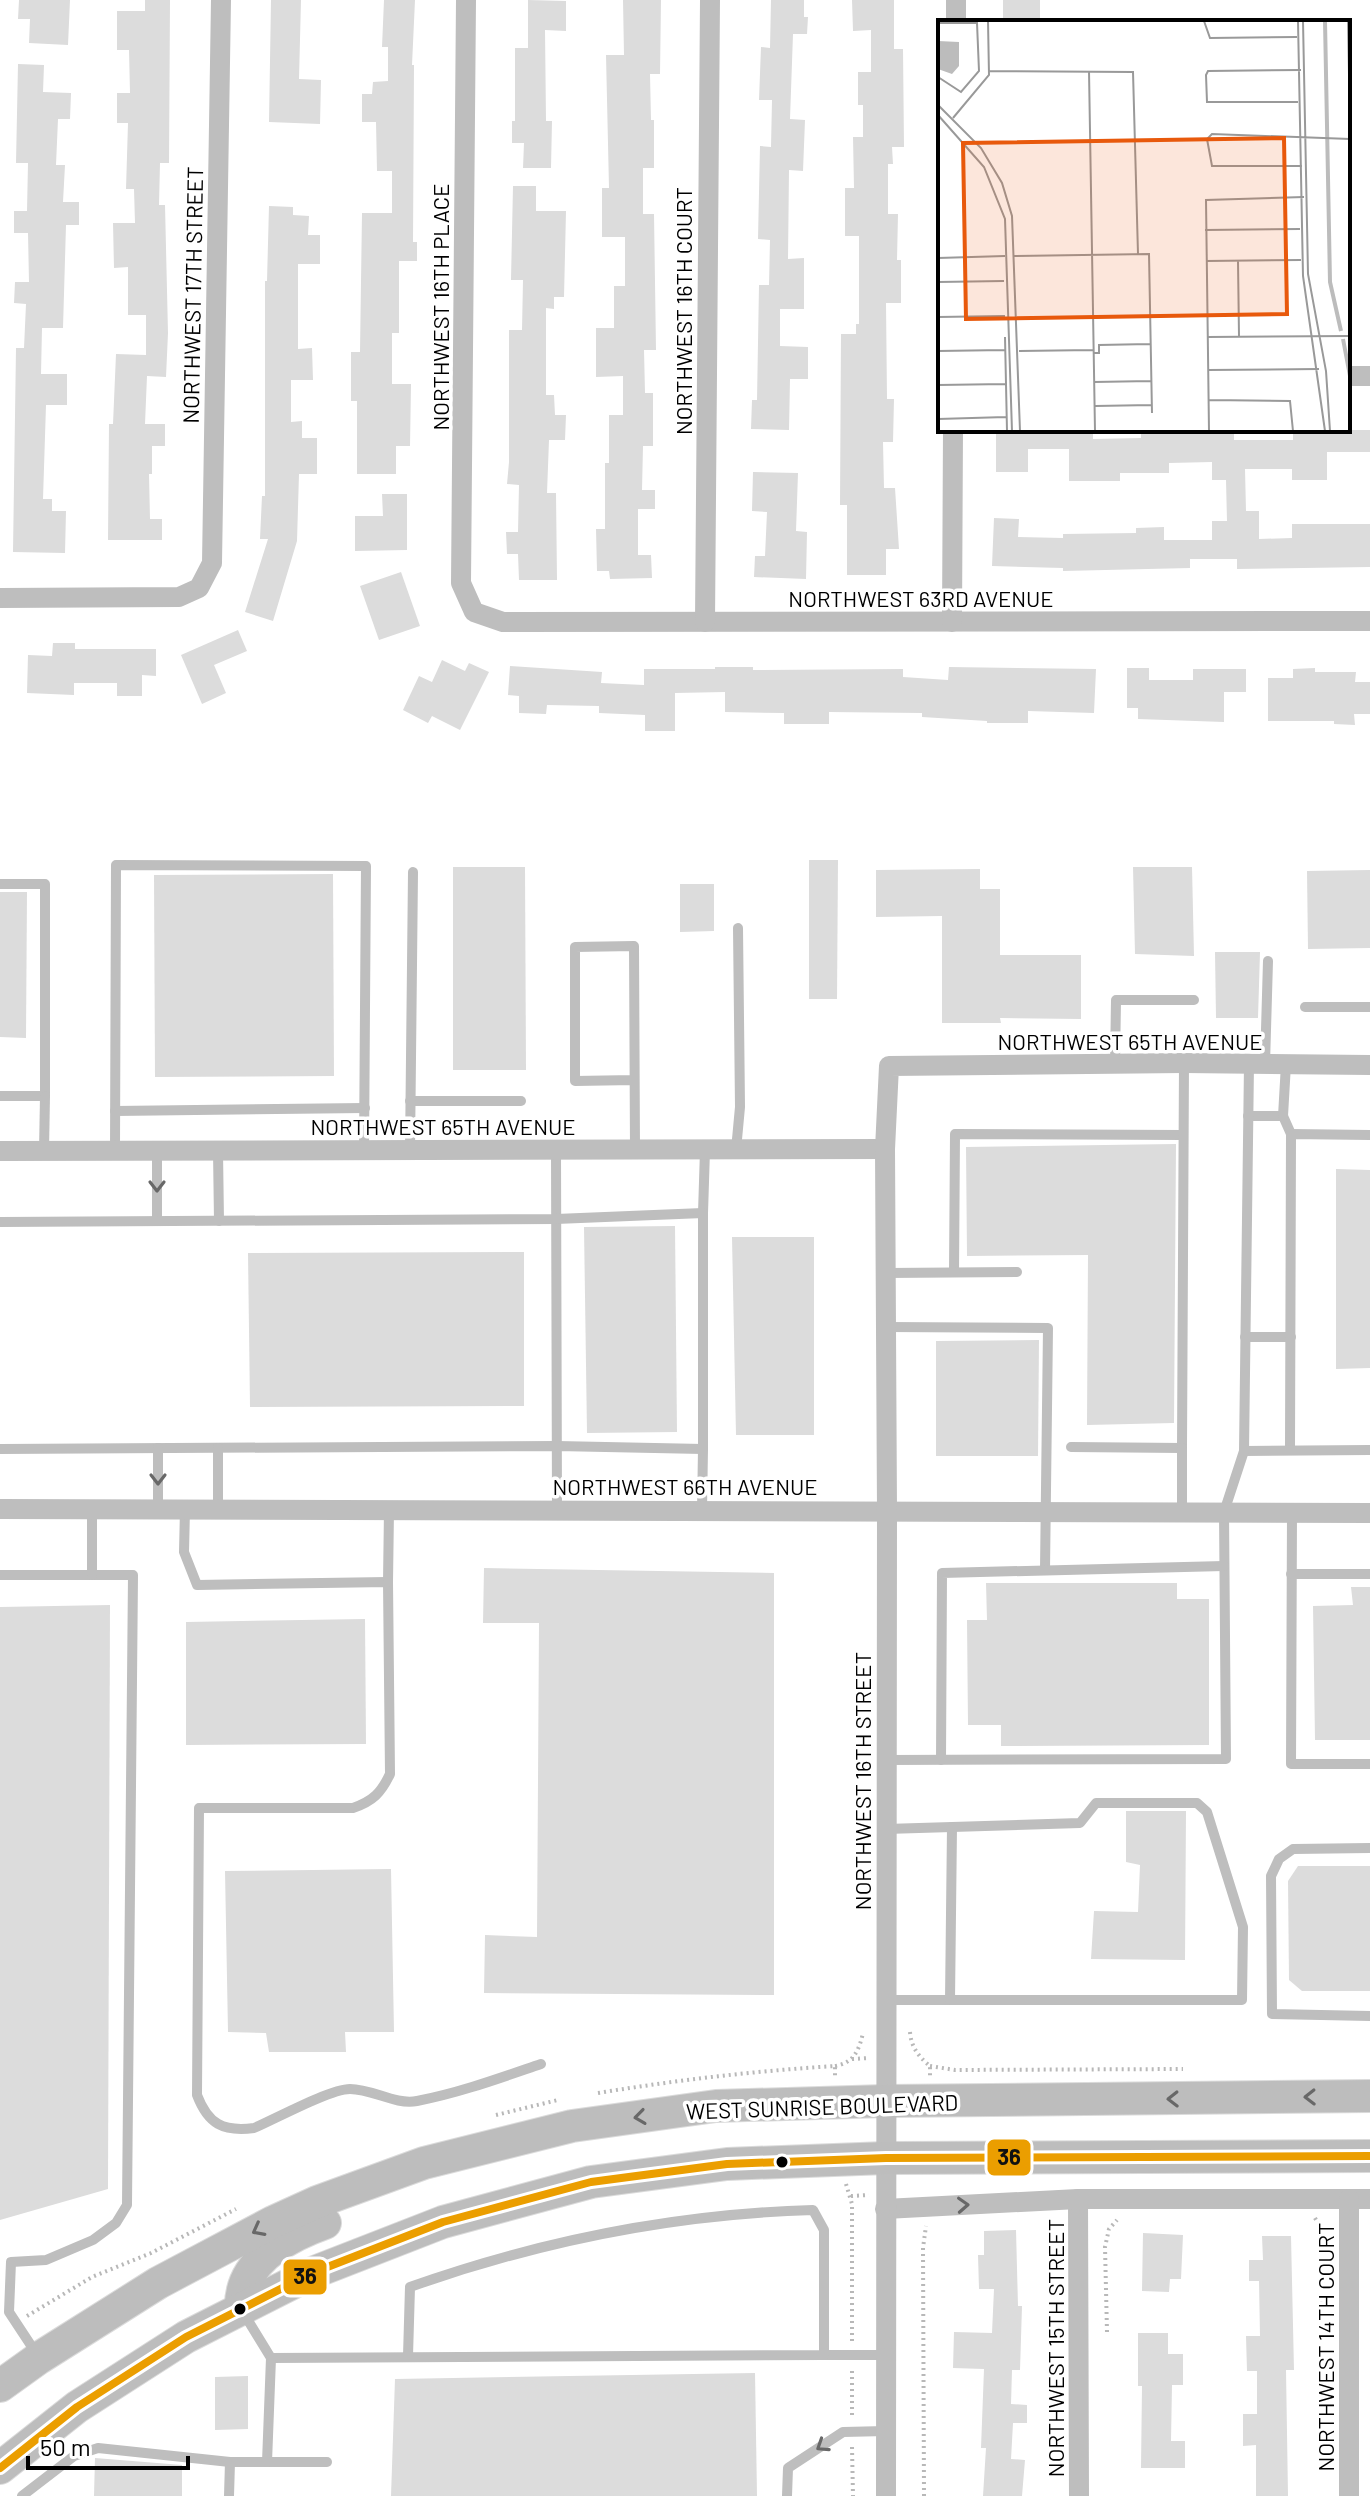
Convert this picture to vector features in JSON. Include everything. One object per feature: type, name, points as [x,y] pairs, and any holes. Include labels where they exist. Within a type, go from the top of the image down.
[{"type":"highway","name":"WEST SUNRISE BOULEVARD","points":[[0,2386],[158,2283],[317,2202],[424,2163],[572,2126],[716,2106],[885,2101],[1370,2096]]},
{"type":"highway","points":[[241,2309],[240,2294],[254,2269],[266,2253],[287,2240],[314,2227],[497,2159],[546,2134]]},
{"type":"highway","points":[[0,2468],[77,2407],[186,2337],[312,2273],[443,2222],[591,2182],[727,2164],[886,2158],[1370,2156]]},
{"type":"street","name":"NORTHWEST 17TH STREET","points":[[0,598],[179,597],[199,588],[212,563],[221,0]]},
{"type":"street","name":"NORTHWEST 16TH PLACE","points":[[466,0],[461,583],[474,612]]},
{"type":"street","name":"NORTHWEST 16TH COURT","points":[[705,622],[710,0]]},
{"type":"street","points":[[952,622],[953,432]]},
{"type":"street","name":"NORTHWEST 63RD AVENUE","points":[[474,612],[503,622],[1370,621]]},
{"type":"street","name":"NORTHWEST 65TH AVENUE","points":[[889,1066],[1370,1065]]},
{"type":"street","name":"NORTHWEST 16TH STREET","points":[[886,2496],[885,1149],[889,1066]]},
{"type":"street","name":"NORTHWEST 65TH AVENUE","points":[[0,1151],[885,1149]]},
{"type":"street","name":"NORTHWEST 66TH AVENUE","points":[[0,1509],[1370,1513]]},
{"type":"street","points":[[885,2209],[1078,2199],[1370,2199]]},
{"type":"street","name":"NORTHWEST 15TH STREET","points":[[1078,2199],[1079,2496]]},
{"type":"street","name":"NORTHWEST 14TH COURT","points":[[1349,2199],[1349,2496]]},
{"type":"lane","points":[[115,1151],[116,865],[366,866],[364,1151]]},
{"type":"lane","points":[[410,1150],[413,872]]},
{"type":"lane","points":[[0,884],[45,884],[44,1151]]},
{"type":"lane","points":[[736,1150],[740,1107],[738,928]]},
{"type":"lane","points":[[634,1080],[575,1081],[575,947],[634,946],[635,1150]]},
{"type":"lane","points":[[1268,961],[1267,1064],[1291,1134],[1290,1450]]},
{"type":"lane","points":[[1115,1064],[1116,1000],[1194,1000]]},
{"type":"lane","points":[[1305,1007],[1370,1007]]},
{"type":"lane","points":[[1182,1512],[1184,1063]]},
{"type":"lane","points":[[887,1760],[1226,1759],[1224,1512],[1244,1451],[1248,1116],[1267,1064]]},
{"type":"lane","points":[[0,1096],[45,1096]]},
{"type":"lane","points":[[410,1101],[521,1101]]},
{"type":"lane","points":[[115,1111],[365,1108]]},
{"type":"lane","points":[[1248,1116],[1283,1116]]},
{"type":"lane","points":[[954,1272],[955,1134],[1183,1135]]},
{"type":"lane","points":[[1291,1134],[1370,1135]]},
{"type":"lane","points":[[556,1150],[557,1510]]},
{"type":"lane","points":[[702,1510],[705,1150]]},
{"type":"lane","points":[[157,1151],[157,1221]]},
{"type":"lane","points":[[218,1151],[219,1221]]},
{"type":"lane","points":[[0,1222],[556,1219],[703,1213]]},
{"type":"lane","points":[[886,1273],[1017,1272]]},
{"type":"lane","points":[[886,1327],[1048,1328],[1045,1570]]},
{"type":"lane","points":[[1245,1337],[1291,1337]]},
{"type":"lane","points":[[0,1449],[557,1446],[703,1449]]},
{"type":"lane","points":[[1071,1447],[1182,1448]]},
{"type":"lane","points":[[158,1448],[158,1509]]},
{"type":"lane","points":[[218,1448],[218,1509]]},
{"type":"lane","points":[[1244,1451],[1370,1450]]},
{"type":"lane","points":[[92,1509],[92,1575]]},
{"type":"lane","points":[[185,1509],[184,1552],[197,1585],[388,1582]]},
{"type":"lane","points":[[389,1510],[390,1774],[382,1790],[370,1802],[353,1808],[199,1808],[197,2095],[204,2113],[219,2125],[239,2130],[254,2128],[337,2091],[352,2089],[413,2102],[541,2064]]},
{"type":"lane","points":[[1292,1513],[1291,1764],[1370,1764]]},
{"type":"lane","points":[[941,1760],[942,1573],[1224,1566]]},
{"type":"lane","points":[[1291,1574],[1370,1574]]},
{"type":"lane","points":[[0,1575],[133,1575],[127,2205],[116,2223],[80,2246],[46,2260],[6,2262],[5,2312],[39,2358]]},
{"type":"lane","points":[[886,1829],[1080,1823],[1096,1803],[1197,1803],[1207,1812],[1243,1927],[1242,2000],[886,2000]]},
{"type":"lane","points":[[950,2000],[952,1827]]},
{"type":"lane","points":[[1370,1848],[1293,1849],[1279,1859],[1271,1876],[1272,2014],[1370,2016]]},
{"type":"lane","points":[[408,2356],[410,2287],[479,2263],[617,2231],[683,2219],[813,2210],[824,2230],[824,2355]]},
{"type":"lane","points":[[241,2309],[271,2358],[267,2462]]},
{"type":"lane","points":[[271,2358],[886,2355]]},
{"type":"lane","points":[[787,2496],[788,2468],[843,2432],[886,2431]]},
{"type":"lane","points":[[22,2496],[74,2456],[98,2448],[230,2462],[327,2462]]},
{"type":"lane","points":[[229,2496],[230,2462]]},
{"type":"path","points":[[835,2066],[852,2059],[863,2033]]},
{"type":"path","points":[[930,2066],[955,2070],[1195,2069]]},
{"type":"path","points":[[843,2180],[851,2196],[853,2496]]},
{"type":"path","points":[[1311,2214],[1323,2232],[1322,2313]]},
{"type":"path","points":[[1107,2332],[1105,2247],[1109,2229],[1122,2217]]},
{"type":"path","points":[[923,2248],[924,2496]]},
{"type":"building","points":[[19,0],[70,0],[68,45],[29,43],[30,19],[18,19]]},
{"type":"building","points":[[145,0],[170,0],[169,163],[160,163],[159,205],[165,205],[166,377],[147,376],[145,424],[165,424],[165,446],[152,446],[152,474],[149,474],[150,519],[162,519],[162,540],[108,540],[109,424],[113,424],[116,354],[146,355],[146,315],[128,315],[128,267],[114,268],[113,223],[135,223],[134,189],[126,189],[128,123],[117,123],[117,93],[130,93],[129,50],[117,50],[117,11],[145,11]]},
{"type":"building","points":[[271,0],[301,0],[299,79],[321,80],[320,124],[269,122]]},
{"type":"building","points":[[384,0],[415,0],[412,65],[413,242],[417,242],[417,261],[399,261],[399,333],[392,333],[392,384],[411,384],[410,446],[396,446],[396,474],[357,474],[357,401],[351,401],[351,352],[360,352],[362,213],[392,213],[392,171],[377,171],[376,122],[362,122],[362,94],[372,94],[373,82],[388,81],[388,47],[382,47]]},
{"type":"building","points":[[528,0],[566,1],[566,31],[545,30],[546,121],[552,121],[551,168],[523,168],[524,143],[512,143],[515,48],[528,48]]},
{"type":"building","points":[[623,0],[661,0],[660,74],[650,74],[654,168],[643,168],[643,214],[654,214],[656,350],[644,350],[645,393],[653,393],[653,446],[643,446],[642,490],[655,490],[655,509],[638,509],[638,555],[651,555],[652,578],[610,579],[609,571],[597,571],[596,529],[605,529],[609,415],[623,415],[623,376],[596,377],[596,328],[614,328],[614,286],[625,286],[625,237],[602,237],[602,188],[609,188],[606,55],[624,55]]},
{"type":"building","points":[[771,0],[804,0],[804,17],[808,17],[807,34],[793,34],[790,119],[805,120],[803,171],[789,170],[788,259],[804,258],[804,309],[780,309],[780,346],[808,347],[808,379],[790,379],[789,430],[751,429],[752,400],[757,400],[759,285],[769,285],[770,240],[758,239],[760,146],[771,147],[772,100],[759,100],[761,47],[770,48]]},
{"type":"building","points":[[852,0],[894,0],[894,49],[903,49],[904,147],[892,147],[893,164],[888,164],[888,214],[898,214],[897,260],[901,260],[901,303],[886,303],[887,399],[894,399],[893,442],[883,442],[884,488],[895,488],[899,549],[886,549],[886,575],[847,575],[847,505],[840,505],[841,334],[856,334],[856,324],[859,324],[859,236],[845,236],[845,188],[854,188],[853,137],[863,137],[863,105],[858,105],[858,72],[871,72],[871,30],[853,31]]},
{"type":"building","points":[[1003,0],[1040,0],[1040,20],[1003,20]]},
{"type":"building","points":[[18,64],[44,65],[43,92],[71,93],[70,119],[58,119],[56,165],[65,165],[63,202],[79,202],[79,225],[66,225],[63,328],[42,328],[41,374],[67,374],[67,405],[46,405],[43,499],[52,499],[52,511],[66,511],[65,553],[13,552],[16,348],[24,348],[26,304],[14,303],[15,282],[29,282],[28,233],[14,233],[14,211],[27,211],[28,163],[16,163]]},
{"type":"building","points":[[513,186],[536,186],[536,211],[566,211],[564,297],[554,297],[554,309],[546,308],[546,395],[554,395],[555,415],[566,415],[565,440],[549,440],[547,493],[556,493],[557,580],[519,580],[518,554],[507,554],[506,532],[518,532],[519,485],[507,484],[509,330],[522,330],[523,280],[511,280]]},
{"type":"building","points":[[269,206],[293,207],[293,215],[309,216],[308,235],[320,235],[320,264],[298,264],[298,349],[312,348],[313,380],[291,380],[291,422],[302,421],[302,438],[317,438],[317,474],[299,474],[297,541],[273,621],[245,612],[268,539],[260,539],[262,496],[265,496],[265,281]]},
{"type":"building","points":[[1370,430],[1370,452],[1327,452],[1327,480],[1292,480],[1292,469],[1245,469],[1246,511],[1259,511],[1259,539],[1292,538],[1292,524],[1370,524],[1370,567],[1237,569],[1237,559],[1190,559],[1190,568],[1063,571],[1063,568],[992,566],[994,518],[1019,519],[1018,537],[1063,538],[1063,534],[1136,533],[1136,528],[1164,527],[1164,540],[1212,540],[1212,521],[1227,521],[1226,480],[1212,480],[1212,462],[1169,463],[1169,473],[1120,473],[1120,481],[1069,481],[1069,449],[1028,449],[1028,472],[996,472],[996,432],[1093,432],[1093,439],[1141,438],[1141,434],[1164,432],[1234,432],[1234,440],[1293,440],[1293,432]]},
{"type":"building","points":[[753,472],[798,473],[796,531],[807,532],[806,579],[754,577],[755,556],[765,556],[767,512],[752,511]]},
{"type":"building","points":[[382,494],[407,494],[407,550],[355,551],[355,516],[383,516]]},
{"type":"building","points":[[401,572],[420,626],[379,640],[360,586]]},
{"type":"building","points":[[238,630],[247,651],[214,665],[226,693],[202,704],[181,655]]},
{"type":"building","points":[[53,643],[75,643],[75,649],[156,649],[156,676],[142,675],[142,696],[117,696],[117,683],[74,683],[74,695],[27,693],[28,655],[52,656]]},
{"type":"building","points":[[442,660],[465,671],[469,663],[489,672],[460,730],[432,716],[428,723],[403,710],[419,676],[432,682]]},
{"type":"building","points":[[510,666],[602,672],[601,683],[644,685],[644,669],[903,669],[903,677],[948,680],[949,667],[1096,669],[1094,713],[1028,711],[1028,723],[922,717],[922,713],[829,712],[829,724],[784,724],[784,713],[725,712],[725,692],[675,693],[675,731],[645,731],[645,715],[599,713],[599,706],[547,705],[546,714],[519,713],[519,696],[508,695]]},
{"type":"building","points":[[1127,668],[1149,668],[1149,680],[1193,680],[1193,669],[1246,669],[1246,692],[1224,692],[1224,722],[1138,719],[1138,708],[1127,708]]},
{"type":"building","points":[[1315,668],[1315,672],[1356,672],[1355,682],[1370,682],[1370,714],[1354,714],[1355,725],[1334,724],[1334,721],[1268,721],[1268,678],[1293,678],[1293,669]]},
{"type":"building","points":[[809,860],[838,860],[837,999],[809,999]]},
{"type":"building","points":[[453,867],[525,867],[526,1070],[453,1070]]},
{"type":"building","points":[[1133,867],[1192,867],[1194,956],[1135,954]]},
{"type":"building","points":[[980,869],[980,889],[1000,889],[1000,955],[1081,955],[1081,1019],[1000,1018],[1001,1023],[942,1023],[942,916],[876,917],[876,870]]},
{"type":"building","points":[[1370,870],[1370,948],[1308,949],[1307,871]]},
{"type":"building","points":[[333,874],[334,1076],[155,1077],[154,875]]},
{"type":"building","points":[[680,884],[714,884],[714,931],[680,932]]},
{"type":"building","points":[[0,892],[27,892],[26,1038],[0,1037]]},
{"type":"building","points":[[1215,952],[1260,952],[1258,1018],[1216,1018]]},
{"type":"building","points":[[1176,1144],[1174,1423],[1087,1425],[1088,1255],[967,1256],[966,1147]]},
{"type":"building","points":[[1336,1169],[1370,1170],[1370,1368],[1336,1369]]},
{"type":"building","points":[[675,1226],[677,1432],[587,1433],[584,1227]]},
{"type":"building","points":[[732,1237],[814,1237],[814,1435],[736,1435]]},
{"type":"building","points":[[524,1252],[524,1406],[250,1407],[248,1253]]},
{"type":"building","points":[[1039,1340],[1038,1456],[936,1456],[936,1341]]},
{"type":"building","points":[[484,1568],[774,1573],[774,1995],[484,1993],[485,1935],[537,1937],[539,1623],[483,1623]]},
{"type":"building","points":[[986,1583],[1177,1583],[1177,1599],[1209,1599],[1209,1745],[1001,1746],[1001,1725],[968,1725],[967,1620],[987,1620]]},
{"type":"building","points":[[1351,1587],[1370,1587],[1370,1740],[1315,1740],[1313,1606],[1353,1605]]},
{"type":"building","points":[[110,1605],[108,2189],[0,2220],[0,1607]]},
{"type":"building","points":[[365,1619],[366,1744],[186,1745],[186,1622]]},
{"type":"building","points":[[1126,1811],[1186,1811],[1185,1960],[1091,1959],[1094,1911],[1138,1912],[1140,1865],[1126,1862]]},
{"type":"building","points":[[1298,1866],[1370,1866],[1370,1991],[1302,1991],[1289,1980],[1288,1881]]},
{"type":"building","points":[[391,1869],[394,2032],[345,2032],[346,2052],[269,2052],[266,2033],[228,2032],[225,1871]]},
{"type":"building","points":[[1016,2230],[1018,2306],[1022,2306],[1020,2370],[1012,2370],[1011,2404],[1027,2405],[1027,2423],[1013,2423],[1011,2459],[1025,2460],[1022,2496],[983,2496],[986,2448],[981,2448],[984,2369],[953,2368],[954,2332],[992,2333],[994,2289],[979,2289],[978,2255],[984,2255],[984,2231]]},
{"type":"building","points":[[1143,2233],[1183,2235],[1181,2279],[1170,2279],[1169,2292],[1142,2291]]},
{"type":"building","points":[[1262,2236],[1291,2236],[1294,2370],[1286,2370],[1288,2496],[1256,2496],[1256,2445],[1243,2446],[1243,2414],[1257,2414],[1257,2371],[1247,2371],[1246,2336],[1260,2336],[1259,2281],[1249,2281],[1249,2260],[1263,2260]]},
{"type":"building","points":[[1138,2333],[1168,2333],[1168,2354],[1183,2354],[1183,2385],[1172,2385],[1171,2441],[1185,2441],[1185,2468],[1141,2468],[1142,2386],[1138,2386]]},
{"type":"building","points":[[755,2373],[757,2496],[391,2496],[395,2379]]},
{"type":"building","points":[[248,2376],[248,2429],[215,2430],[215,2377]]},
{"type":"building","points":[[95,2458],[182,2465],[182,2496],[94,2496]]},
{"type":"transit line","name":"36","points":[[0,2468],[77,2407],[186,2337],[312,2273],[443,2222],[591,2182],[727,2164],[886,2158],[1370,2156]]}]
